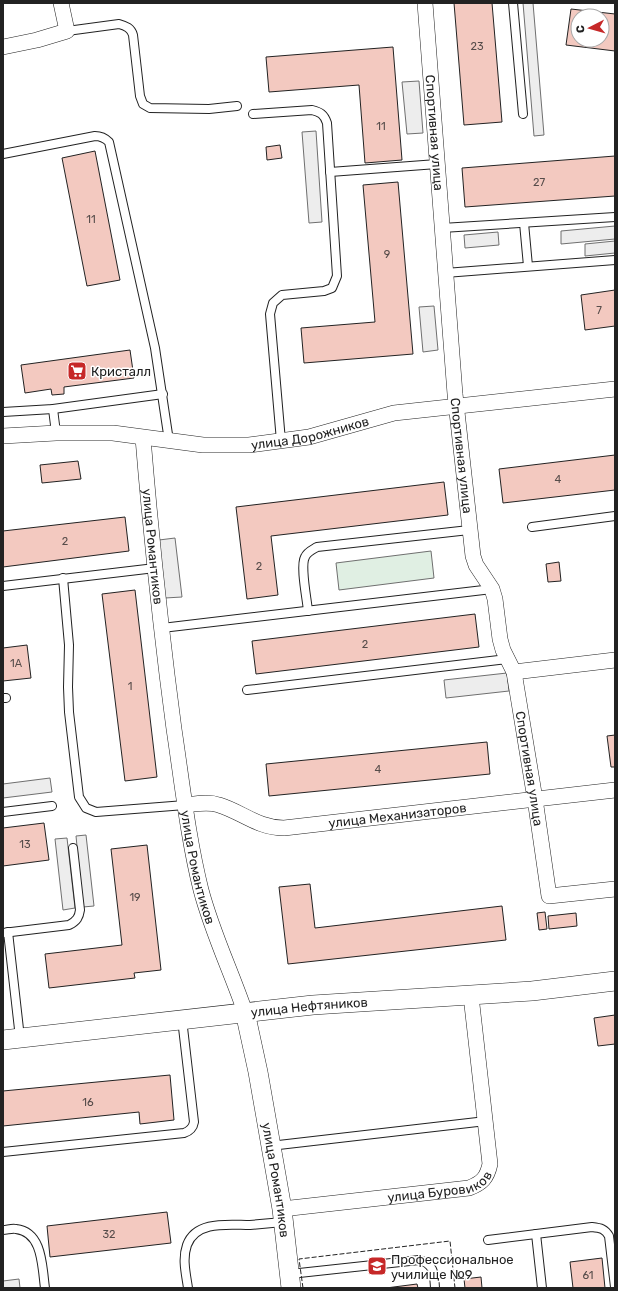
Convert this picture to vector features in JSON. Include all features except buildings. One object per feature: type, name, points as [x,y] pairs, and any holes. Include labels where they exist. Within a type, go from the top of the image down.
[{"type":"street","points":[[3,47],[67,32],[61,3]]},
{"type":"street","name":"Спортивная улица","points":[[424,3],[445,273],[469,530],[473,556],[476,565],[492,589],[495,599],[500,639],[507,659],[514,672],[549,896],[615,889]]},
{"type":"street","name":"улица Дорожников","points":[[3,436],[86,432],[113,433],[203,445],[249,445],[309,437],[394,414],[615,389]]},
{"type":"street","name":"улица Романтиков","points":[[142,438],[162,628],[185,805],[208,917],[245,1012],[258,1072],[282,1216],[291,1281]]},
{"type":"street","points":[[514,672],[615,660]]},
{"type":"street","name":"улица Механизаторов","points":[[185,805],[205,803],[219,805],[264,826],[284,828],[615,790]]},
{"type":"street","name":"улица Нефтяников","points":[[12,1038],[313,1005],[471,996],[532,991],[615,981]]},
{"type":"street","name":"улица Буровиков","points":[[282,1216],[469,1188],[477,1185],[483,1180],[488,1174],[490,1164],[471,996]]},
{"type":"lane","points":[[513,3],[523,114]]},
{"type":"lane","points":[[67,32],[119,24],[124,25],[131,30],[133,35],[140,96],[143,104],[150,108],[209,109],[238,106]]},
{"type":"lane","points":[[253,114],[312,110],[319,111],[324,115],[327,123],[337,276],[332,288],[324,291],[282,295],[273,302],[270,314],[281,441]]},
{"type":"lane","points":[[3,154],[95,136],[100,136],[109,142],[155,348],[169,441]]},
{"type":"lane","points":[[330,172],[437,164]]},
{"type":"lane","points":[[442,228],[615,217]]},
{"type":"lane","points":[[524,223],[528,266]]},
{"type":"lane","points":[[445,273],[615,260]]},
{"type":"lane","points":[[3,412],[53,409],[163,394]]},
{"type":"lane","points":[[53,409],[56,433]]},
{"type":"lane","points":[[532,526],[615,516]]},
{"type":"lane","points":[[308,611],[303,566],[305,557],[309,551],[317,547],[469,530]]},
{"type":"lane","points":[[3,586],[155,568]]},
{"type":"lane","points":[[63,578],[70,645],[68,687],[69,712],[79,797],[86,808],[96,812],[185,805]]},
{"type":"lane","points":[[162,628],[492,589]]},
{"type":"lane","points":[[247,690],[507,659]]},
{"type":"lane","points":[[3,812],[52,806]]},
{"type":"lane","points":[[12,1038],[6,933],[69,925],[75,922],[79,916],[80,910],[73,848]]},
{"type":"lane","points":[[3,1152],[189,1132],[193,1127],[194,1122],[182,1019]]},
{"type":"lane","points":[[270,1146],[486,1121]]},
{"type":"lane","points":[[188,1288],[185,1259],[187,1245],[193,1235],[203,1229],[215,1225],[250,1225],[282,1216]]},
{"type":"lane","points":[[488,1240],[592,1226],[600,1228],[606,1231],[609,1236],[615,1287]]},
{"type":"lane","points":[[3,1230],[16,1229],[28,1234],[36,1242],[41,1257],[45,1288]]},
{"type":"lane","points":[[536,1234],[542,1288]]},
{"type":"lane","points":[[291,1281],[419,1260],[426,1262],[431,1266],[434,1273],[435,1288]]},
{"type":"green space","points":[[431,551],[434,578],[339,590],[336,563]]},
{"type":"shaded area","points":[[523,3],[533,3],[544,135],[534,136]]},
{"type":"shaded area","points":[[419,81],[423,133],[407,134],[402,82]]},
{"type":"shaded area","points":[[316,131],[322,222],[309,223],[302,132]]},
{"type":"shaded area","points":[[615,226],[615,239],[561,244],[561,231]]},
{"type":"shaded area","points":[[498,232],[499,245],[465,248],[464,235]]},
{"type":"shaded area","points":[[615,241],[615,253],[585,256],[585,244]]},
{"type":"shaded area","points":[[434,306],[438,350],[423,352],[419,307]]},
{"type":"shaded area","points":[[175,538],[182,597],[165,598],[159,540]]},
{"type":"shaded area","points":[[507,673],[509,691],[446,698],[444,680]]},
{"type":"shaded area","points":[[50,778],[52,792],[3,798],[3,784]]},
{"type":"shaded area","points":[[86,835],[94,906],[83,907],[76,836]]},
{"type":"shaded area","points":[[67,838],[75,908],[63,910],[55,839]]},
{"type":"shaded area","points":[[19,1279],[20,1288],[3,1288],[3,1281]]},
{"type":"fence","points":[[303,1288],[299,1259],[450,1241],[455,1288]]},
{"type":"place","name":"Кристалл","points":[[77,371]]},
{"type":"place","name":"Профессиональное училище №9","points":[[377,1266]]}]
